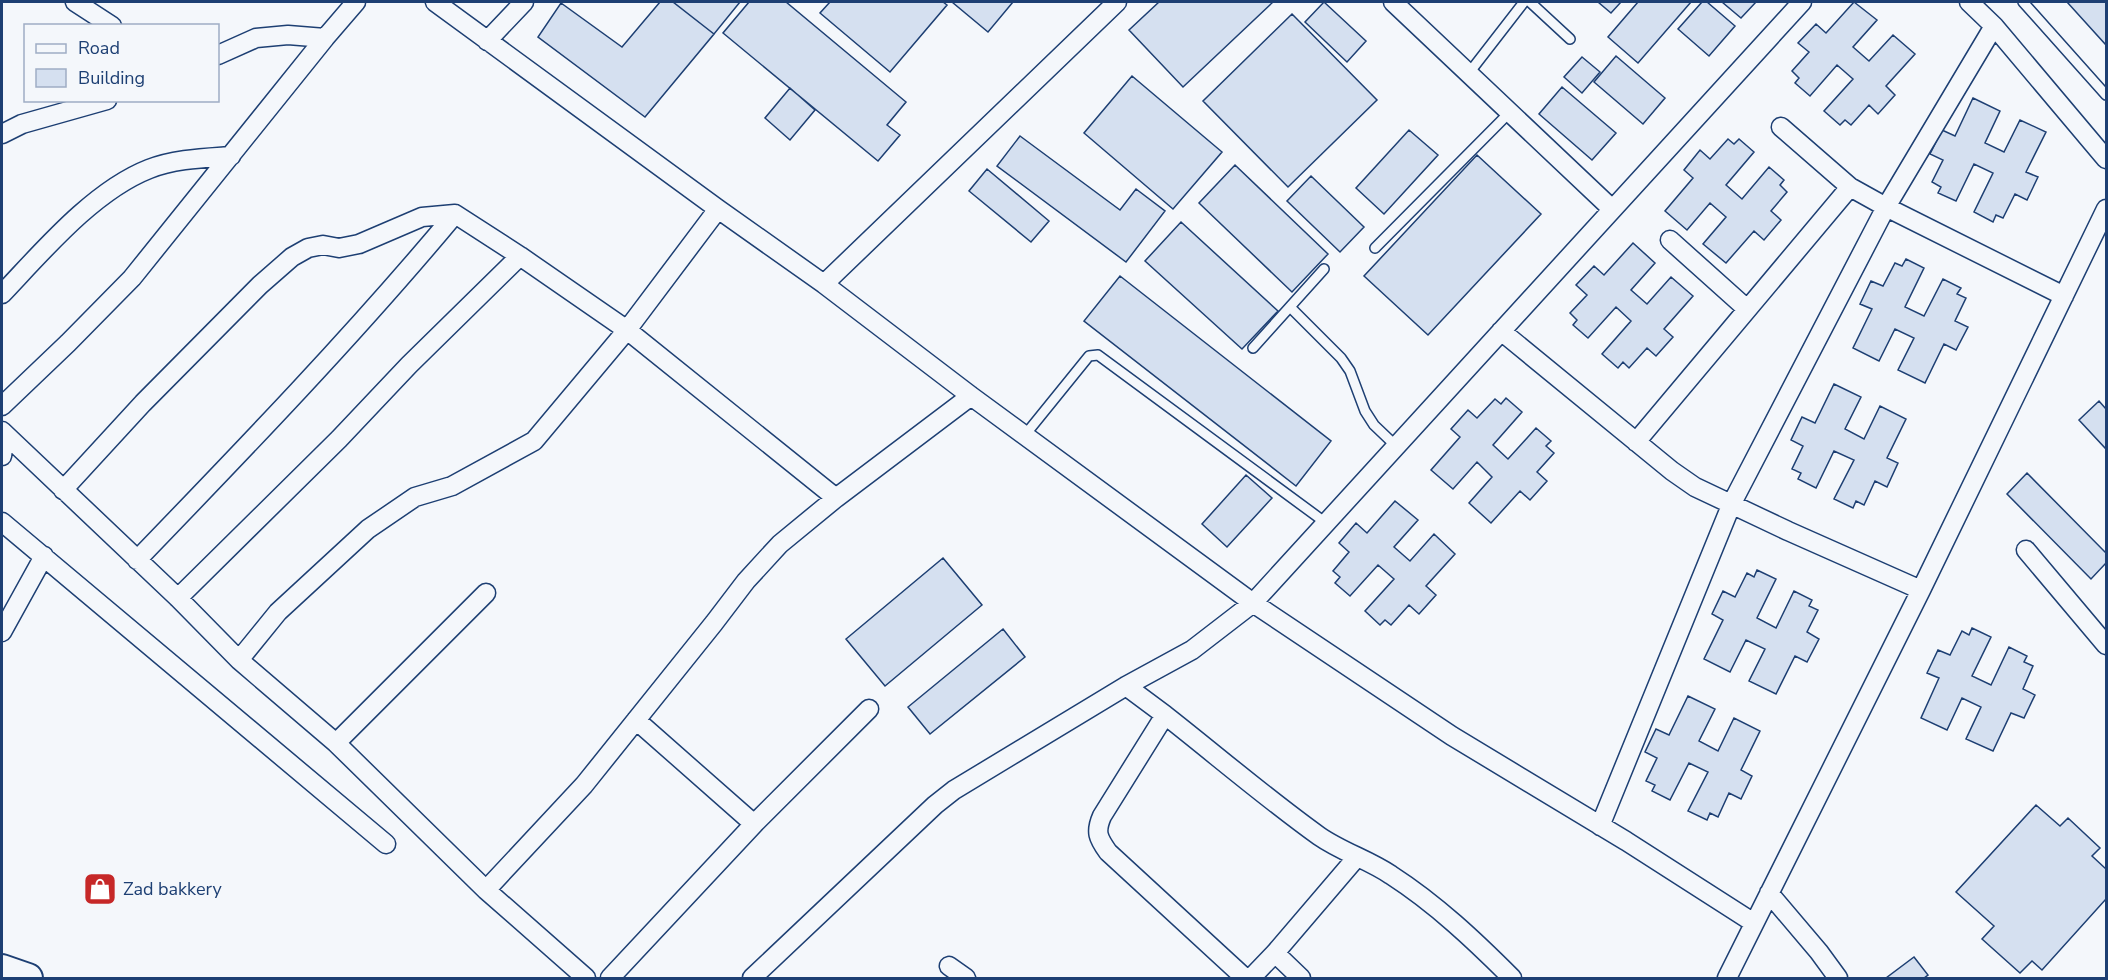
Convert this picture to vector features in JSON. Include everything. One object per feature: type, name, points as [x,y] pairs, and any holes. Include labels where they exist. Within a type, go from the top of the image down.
[{"type":"main road","points":[[2,969],[28,978]]},
{"type":"street","points":[[75,2],[109,24]]},
{"type":"street","points":[[2,406],[132,278],[356,2]]},
{"type":"street","points":[[435,2],[824,284],[971,396],[1252,603],[1452,736],[1754,923]]},
{"type":"street","points":[[487,41],[524,2]]},
{"type":"street","points":[[824,284],[1117,2]]},
{"type":"street","points":[[1393,2],[1612,209]]},
{"type":"street","points":[[752,978],[926,813],[954,790],[1126,686],[1192,650],[1252,603],[1802,2]]},
{"type":"street","points":[[1968,2],[1994,26],[2106,159]]},
{"type":"street","points":[[1600,826],[1732,503],[1886,207],[1994,26]]},
{"type":"street","points":[[219,55],[256,38],[288,35],[325,38]]},
{"type":"street","points":[[2,134],[22,124],[100,102]]},
{"type":"street","points":[[1781,127],[1850,187],[2064,296]]},
{"type":"street","points":[[2,294],[59,234],[114,187],[149,169],[192,159],[231,156]]},
{"type":"street","points":[[1636,442],[1850,187]]},
{"type":"street","points":[[239,660],[278,612],[368,530],[415,497],[452,486],[534,441],[627,330],[718,209]]},
{"type":"street","points":[[1727,978],[1921,591],[2106,209]]},
{"type":"street","points":[[63,490],[152,394],[260,285],[292,257],[308,248],[323,245],[339,248],[359,244],[422,218],[455,214],[627,330],[836,498]]},
{"type":"street","points":[[137,560],[384,297],[455,214]]},
{"type":"street","points":[[1670,240],[1747,309]]},
{"type":"street","points":[[178,598],[520,256]]},
{"type":"street","points":[[1501,331],[1672,471],[1695,487],[1921,591]]},
{"type":"street","points":[[486,890],[584,785],[746,581],[780,544],[836,498],[971,396]]},
{"type":"street","points":[[3,433],[178,598],[239,660],[336,742],[486,890],[586,978]]},
{"type":"street","points":[[2,456],[3,433]]},
{"type":"street","points":[[2,522],[386,844]]},
{"type":"street","points":[[2026,550],[2106,645]]},
{"type":"street","points":[[2,632],[44,556]]},
{"type":"street","points":[[336,742],[486,593]]},
{"type":"street","points":[[1126,686],[1321,837],[1389,873],[1418,893],[1477,943],[1512,978]]},
{"type":"street","points":[[610,978],[754,824],[869,709]]},
{"type":"street","points":[[1165,715],[1102,816],[1097,827],[1099,840],[1108,852],[1245,978]]},
{"type":"street","points":[[636,720],[754,824]]},
{"type":"street","points":[[1251,978],[1357,857]]},
{"type":"street","points":[[1769,893],[1838,978]]},
{"type":"street","points":[[1275,953],[1301,978]]},
{"type":"street","points":[[949,966],[966,978]]},
{"type":"lane","points":[[1469,73],[1524,2]]},
{"type":"lane","points":[[1530,2],[1570,39]]},
{"type":"lane","points":[[2023,2],[2106,95]]},
{"type":"lane","points":[[1375,248],[1510,112]]},
{"type":"lane","points":[[1253,348],[1324,269]]},
{"type":"lane","points":[[1290,307],[1341,358],[1350,371],[1365,411],[1374,425],[1396,446]]},
{"type":"lane","points":[[1024,435],[1089,356],[1098,355],[1326,523]]},
{"type":"building","points":[[660,2],[673,2],[714,34],[645,117],[538,37],[561,3],[622,47]]},
{"type":"building","points":[[673,2],[740,2],[714,34]]},
{"type":"building","points":[[749,2],[786,2],[906,102],[887,125],[900,135],[878,161],[723,33]]},
{"type":"building","points":[[830,2],[943,2],[947,5],[890,72],[820,13]]},
{"type":"building","points":[[952,2],[1013,2],[988,32]]},
{"type":"building","points":[[1159,2],[1273,2],[1183,87],[1129,30]]},
{"type":"building","points":[[1324,2],[1366,41],[1347,62],[1305,22]]},
{"type":"building","points":[[1598,2],[1621,2],[1611,13]]},
{"type":"building","points":[[1638,2],[1691,2],[1638,63],[1608,37]]},
{"type":"building","points":[[1702,2],[1707,2],[1735,26],[1709,56],[1678,29]]},
{"type":"building","points":[[1722,2],[1756,2],[1741,18]]},
{"type":"building","points":[[1854,2],[1877,20],[1853,47],[1869,61],[1893,35],[1915,54],[1886,86],[1895,95],[1878,114],[1869,105],[1851,125],[1845,120],[1840,125],[1824,111],[1853,79],[1837,65],[1810,96],[1795,83],[1799,78],[1792,71],[1809,52],[1798,43],[1816,24],[1826,33]]},
{"type":"building","points":[[2067,2],[2106,2],[2106,45]]},
{"type":"building","points":[[1292,14],[1377,100],[1288,187],[1203,101]]},
{"type":"building","points":[[1616,56],[1665,98],[1643,124],[1594,82]]},
{"type":"building","points":[[1582,57],[1600,72],[1582,93],[1564,77]]},
{"type":"building","points":[[1132,76],[1222,152],[1173,209],[1084,133]]},
{"type":"building","points":[[1562,87],[1616,133],[1592,160],[1539,114]]},
{"type":"building","points":[[790,88],[815,110],[790,140],[765,118]]},
{"type":"building","points":[[1973,98],[2000,111],[1985,143],[2004,152],[2020,120],[2046,132],[2026,172],[2038,177],[2027,200],[2015,194],[2003,218],[1996,215],[1993,222],[1974,212],[1993,173],[1974,164],[1956,201],[1938,193],[1941,187],[1932,182],[1943,160],[1930,154],[1942,130],[1955,136]]},
{"type":"building","points":[[1409,130],[1438,155],[1384,214],[1356,188]]},
{"type":"building","points":[[1020,136],[1120,210],[1136,189],[1165,211],[1126,262],[997,166]]},
{"type":"building","points":[[1728,139],[1734,144],[1739,139],[1754,152],[1726,185],[1742,199],[1769,167],[1784,180],[1780,185],[1787,192],[1771,211],[1781,220],[1764,240],[1754,231],[1726,263],[1703,244],[1726,217],[1710,203],[1687,230],[1665,211],[1693,178],[1684,170],[1700,150],[1710,159]]},
{"type":"building","points":[[1477,155],[1541,214],[1428,335],[1364,276]]},
{"type":"building","points":[[1235,165],[1328,254],[1292,292],[1199,203]]},
{"type":"building","points":[[987,169],[1049,221],[1031,242],[969,191]]},
{"type":"building","points":[[1311,176],[1364,227],[1340,252],[1287,201]]},
{"type":"building","points":[[1181,222],[1278,311],[1242,349],[1145,261]]},
{"type":"building","points":[[1633,243],[1655,263],[1631,290],[1647,304],[1671,277],[1693,296],[1664,329],[1673,337],[1656,356],[1647,348],[1629,368],[1623,362],[1618,368],[1602,354],[1631,321],[1616,307],[1588,338],[1573,325],[1577,320],[1570,313],[1587,295],[1576,285],[1594,266],[1604,275]]},
{"type":"building","points":[[1906,259],[1924,268],[1905,307],[1924,316],[1943,279],[1961,288],[1957,294],[1966,298],[1955,321],[1968,327],[1956,350],[1944,344],[1925,383],[1898,370],[1914,338],[1895,329],[1879,361],[1853,348],[1872,309],[1860,304],[1871,281],[1883,286],[1895,263],[1902,266]]},
{"type":"building","points":[[1120,276],[1331,441],[1296,486],[1084,321]]},
{"type":"building","points":[[1834,384],[1861,397],[1845,429],[1864,439],[1880,406],[1906,419],[1887,458],[1898,463],[1887,487],[1875,481],[1864,505],[1856,501],[1853,508],[1834,499],[1854,460],[1834,451],[1816,488],[1798,479],[1801,473],[1792,469],[1803,446],[1791,440],[1802,417],[1815,423]]},
{"type":"building","points":[[1506,398],[1522,412],[1493,445],[1508,459],[1536,428],[1551,441],[1546,446],[1554,453],[1537,472],[1547,481],[1530,500],[1520,491],[1491,523],[1469,503],[1492,477],[1477,462],[1453,489],[1431,470],[1460,437],[1451,429],[1468,410],[1477,418],[1495,399],[1501,404]]},
{"type":"building","points":[[2099,401],[2106,409],[2106,449],[2079,420]]},
{"type":"building","points":[[2027,473],[2106,553],[2106,563],[2091,579],[2007,494]]},
{"type":"building","points":[[1246,475],[1272,498],[1227,547],[1202,524]]},
{"type":"building","points":[[1395,501],[1418,520],[1394,547],[1410,561],[1434,534],[1455,554],[1426,586],[1436,595],[1419,614],[1409,605],[1391,625],[1385,620],[1380,625],[1365,611],[1394,579],[1378,565],[1350,596],[1335,583],[1340,577],[1333,571],[1349,552],[1339,543],[1356,523],[1367,533]]},
{"type":"building","points":[[943,558],[982,605],[885,686],[846,639]]},
{"type":"building","points":[[1757,570],[1776,579],[1757,618],[1776,628],[1794,591],[1812,600],[1809,606],[1818,610],[1807,632],[1819,639],[1807,662],[1795,656],[1776,694],[1749,681],[1765,649],[1746,640],[1730,672],[1704,659],[1723,620],[1712,614],[1723,591],[1735,597],[1747,573],[1754,577]]},
{"type":"building","points":[[1972,628],[1991,637],[1972,676],[1991,685],[2009,647],[2027,656],[2024,662],[2033,666],[2023,689],[2035,695],[2024,718],[2011,713],[1993,751],[1966,739],[1981,707],[1962,698],[1947,730],[1921,718],[1939,678],[1927,673],[1938,650],[1950,655],[1962,631],[1969,635]]},
{"type":"building","points":[[1003,629],[1025,657],[930,734],[908,707]]},
{"type":"building","points":[[1688,696],[1715,709],[1699,741],[1718,751],[1734,718],[1760,731],[1741,770],[1752,776],[1741,799],[1729,793],[1718,817],[1710,813],[1707,820],[1688,811],[1708,772],[1689,763],[1670,800],[1652,791],[1655,785],[1646,781],[1657,758],[1645,752],[1656,729],[1669,735]]},
{"type":"building","points":[[2036,805],[2060,826],[2068,818],[2100,848],[2092,856],[2106,869],[2106,899],[2042,970],[2032,961],[2020,973],[1982,939],[1994,926],[1956,892]]},
{"type":"building","points":[[1914,957],[1928,975],[1924,978],[1886,978]]},
{"type":"place","name":"Zad bakkery","points":[[100,889]]}]
